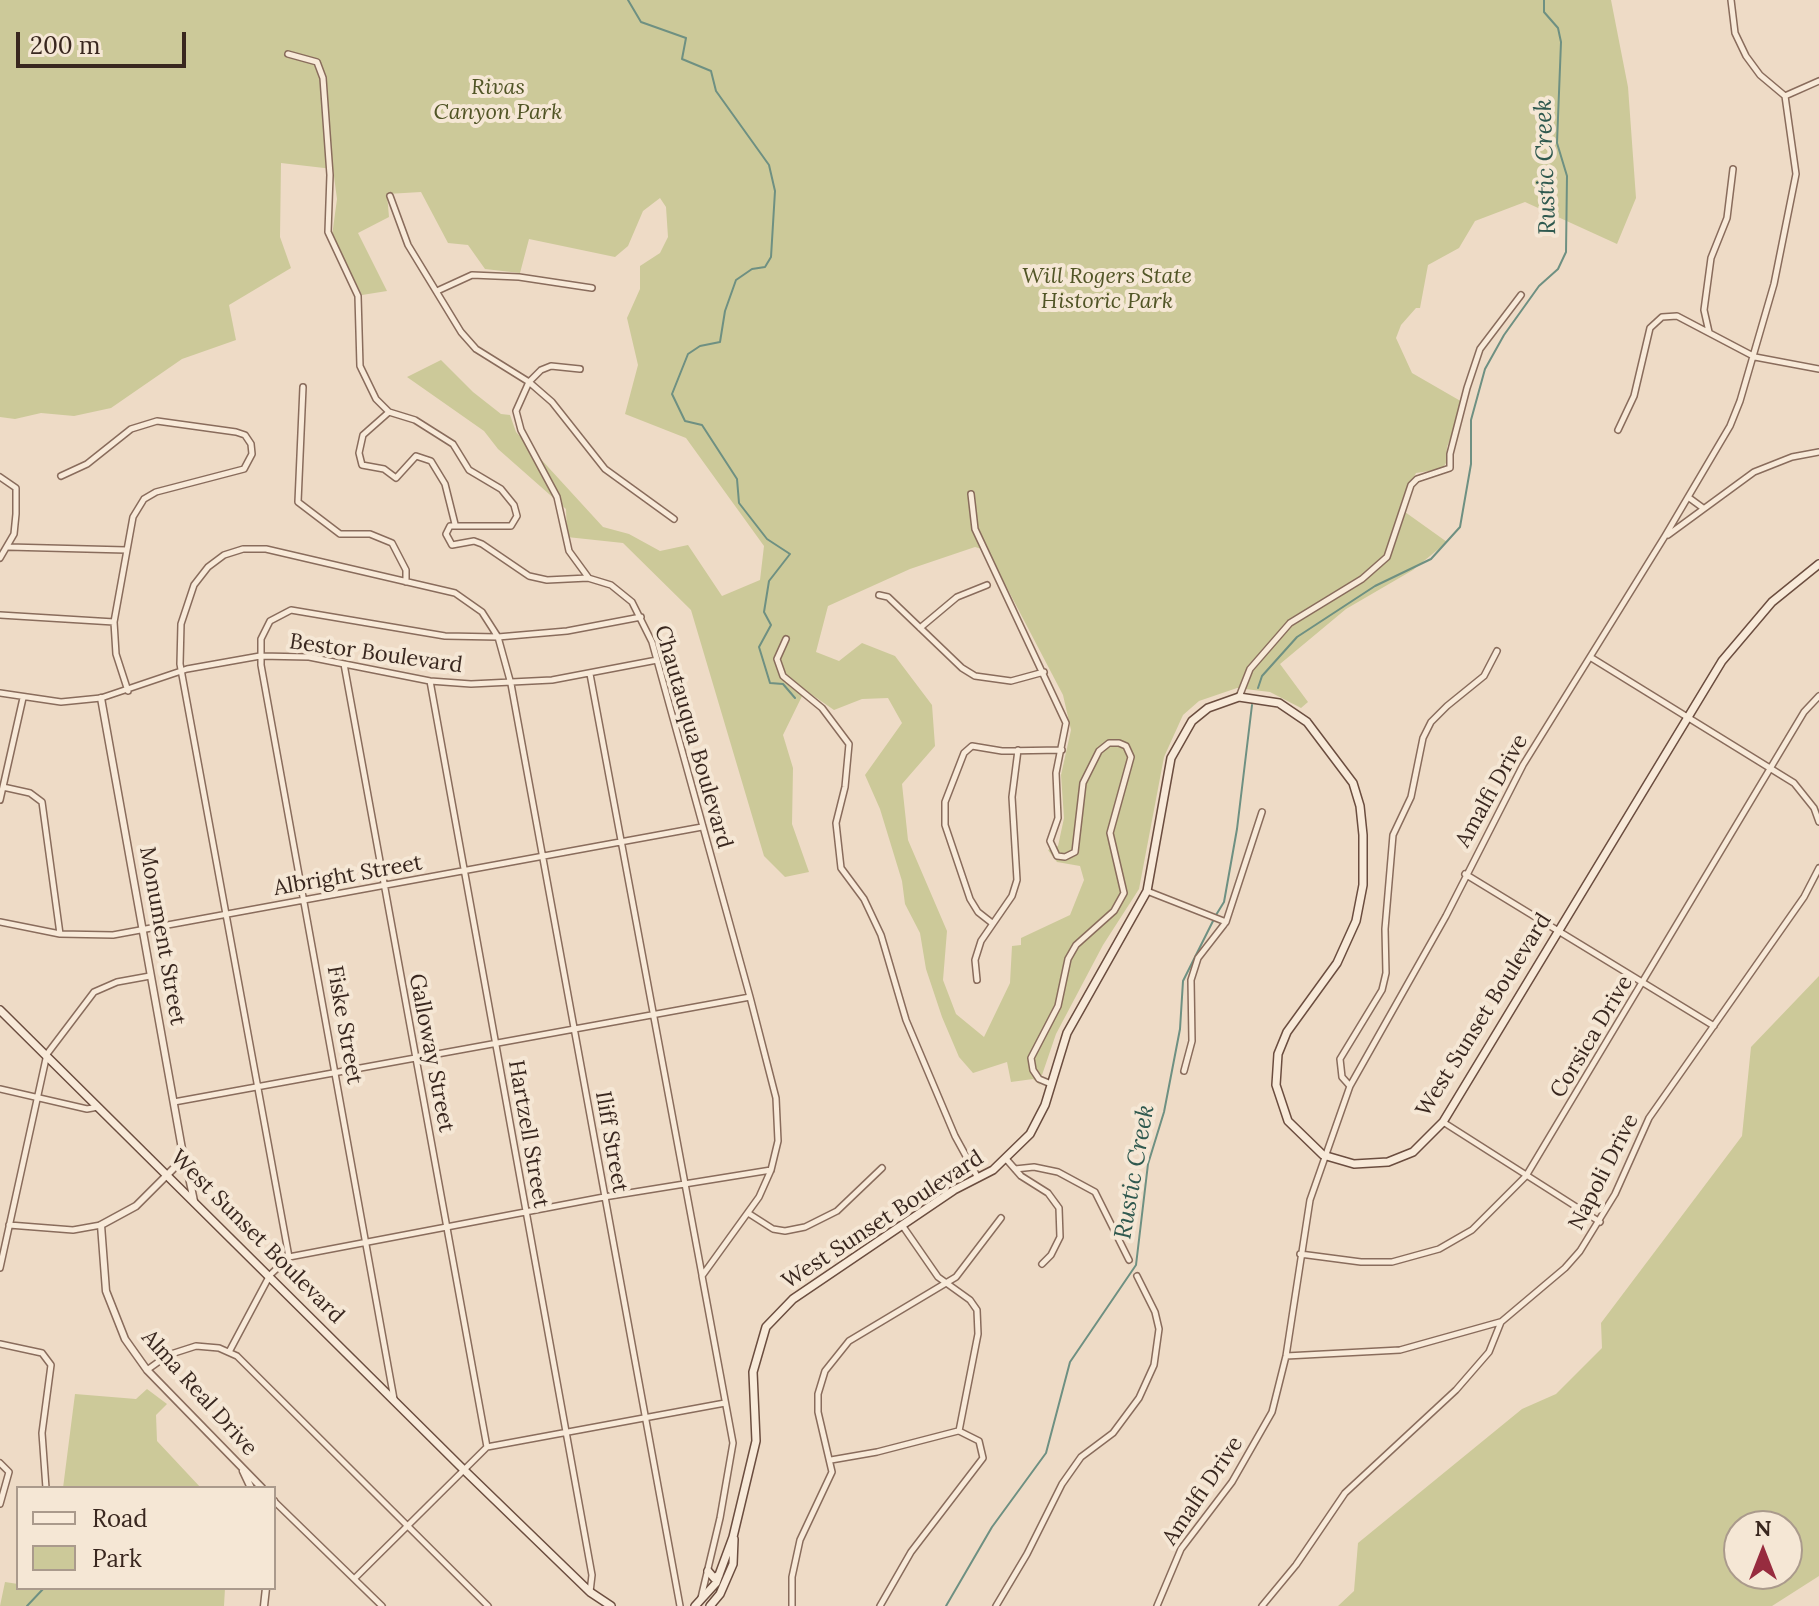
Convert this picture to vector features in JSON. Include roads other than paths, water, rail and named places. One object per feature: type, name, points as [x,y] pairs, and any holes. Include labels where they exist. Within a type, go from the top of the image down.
[{"type":"main road","name":"West Sunset Boulevard","points":[[1323,1155],[1354,1164],[1388,1162],[1413,1152],[1443,1122],[1687,715],[1739,638],[1772,602],[1819,564]]},
{"type":"main road","name":"West Sunset Boulevard","points":[[697,1604],[722,1569],[733,1537],[756,1441],[753,1372],[759,1341],[766,1327],[793,1299],[902,1225],[1007,1160],[1030,1134],[1051,1084],[1067,1033],[1147,891],[1174,748],[1199,715],[1239,697]]},
{"type":"main road","points":[[1239,697],[1269,700],[1300,714],[1342,765],[1360,806],[1363,868],[1356,921],[1337,963],[1287,1032],[1276,1065],[1276,1085],[1284,1113],[1305,1140],[1323,1155]]},
{"type":"main road","name":"West Sunset Boulevard","points":[[0,1010],[463,1469],[590,1592],[611,1606]]},
{"type":"main road","name":"West Sunset Boulevard","points":[[710,1606],[720,1594],[733,1564],[733,1537]]},
{"type":"main road","points":[[708,1571],[714,1578],[722,1569]]},
{"type":"main road","name":"West Sunset Boulevard","points":[[590,1592],[597,1606]]},
{"type":"street","points":[[1731,0],[1735,33],[1760,75],[1785,96],[1819,81]]},
{"type":"street","points":[[288,54],[307,57],[321,68],[330,175],[329,240],[358,296],[360,366],[376,399],[389,412],[415,420],[453,444],[469,470],[509,496],[517,516],[516,523],[504,528],[455,524],[445,484],[431,461],[416,456],[396,478],[384,469],[362,465],[359,453],[363,435],[389,412]]},
{"type":"street","name":"Amalfi Drive","points":[[1157,1606],[1181,1549],[1232,1482],[1272,1412],[1286,1356],[1300,1254],[1323,1155],[1350,1086],[1439,927],[1523,765],[1730,426],[1755,357],[1796,183],[1785,96]]},
{"type":"street","points":[[1709,333],[1704,310],[1707,284],[1711,258],[1727,218],[1733,169]]},
{"type":"street","points":[[390,196],[408,245],[450,317],[476,349],[529,382],[552,402],[605,469],[674,519]]},
{"type":"street","points":[[437,291],[472,275],[592,288]]},
{"type":"street","points":[[1239,697],[1250,669],[1290,623],[1362,579],[1387,557],[1411,485],[1417,479],[1450,468],[1450,454],[1480,349],[1521,295]]},
{"type":"street","points":[[1618,430],[1626,418],[1650,328],[1655,322],[1677,316],[1755,357],[1819,369]]},
{"type":"street","points":[[580,369],[551,366],[529,382],[518,401],[518,420],[557,497],[569,551],[588,578]]},
{"type":"street","points":[[303,387],[298,502],[340,534],[370,534],[392,543],[406,570],[406,582]]},
{"type":"street","points":[[61,476],[87,464],[131,429],[157,421],[245,435],[252,454],[244,469],[168,488],[144,499],[133,517],[114,622],[116,654],[128,691]]},
{"type":"street","points":[[1665,536],[1762,468],[1819,452]]},
{"type":"street","points":[[0,477],[16,488],[14,534],[0,558]]},
{"type":"street","points":[[971,494],[975,529],[1066,723],[1056,773],[1058,818],[1050,847],[1057,856],[1065,857],[1075,852],[1083,783],[1099,751],[1109,743],[1119,743],[1126,746],[1131,757],[1110,833],[1124,893],[1114,911],[1076,945],[1068,959],[1058,1006],[1031,1058],[1039,1079],[1051,1084]]},
{"type":"street","points":[[1688,497],[1703,508]]},
{"type":"street","name":"Chautauqua Boulevard","points":[[455,524],[446,534],[452,545],[474,541],[529,576],[547,580],[588,578],[623,593],[641,617],[657,660],[750,997],[779,1117],[771,1170],[748,1213],[702,1276]]},
{"type":"street","points":[[8,547],[126,550]]},
{"type":"street","points":[[289,1257],[181,670],[181,624],[188,598],[208,567],[224,555],[266,549],[439,588],[468,600],[482,612],[498,637]]},
{"type":"street","points":[[920,628],[957,597],[987,585]]},
{"type":"street","points":[[879,595],[888,597],[962,668],[975,676],[1011,681],[1044,672]]},
{"type":"street","points":[[260,656],[265,629],[279,614],[291,610],[445,636],[498,637],[554,633],[641,617]]},
{"type":"street","points":[[0,615],[114,622]]},
{"type":"street","name":"Iliff Street","points":[[498,637],[511,684],[680,1606]]},
{"type":"street","points":[[786,639],[777,659],[783,676],[822,708],[849,744],[845,787],[836,823],[841,868],[864,899],[881,935],[906,1020],[955,1136],[978,1178]]},
{"type":"street","points":[[1350,1086],[1342,1077],[1340,1059],[1382,990],[1386,973],[1385,929],[1393,835],[1411,797],[1423,738],[1439,714],[1484,676],[1497,651]]},
{"type":"street","name":"Bestor Boulevard","points":[[0,693],[61,702],[101,698],[181,670],[260,656],[309,657],[430,681],[511,684],[590,674],[657,660]]},
{"type":"street","name":"Fiske Street","points":[[260,656],[368,1242],[394,1400]]},
{"type":"street","points":[[1589,657],[1772,769],[1806,796],[1819,822]]},
{"type":"street","name":"Galloway Street","points":[[344,664],[487,1447]]},
{"type":"street","points":[[590,674],[732,1433],[732,1458],[708,1571],[697,1604]]},
{"type":"street","name":"Hartzell Street","points":[[430,681],[592,1575],[590,1592]]},
{"type":"street","name":"Corsica Drive","points":[[1300,1254],[1361,1262],[1392,1262],[1439,1249],[1472,1230],[1526,1176],[1804,712],[1819,696]]},
{"type":"street","points":[[0,800],[23,698]]},
{"type":"street","name":"Monument Street","points":[[101,698],[194,1201]]},
{"type":"street","points":[[992,923],[978,912],[970,899],[945,825],[945,802],[968,747],[1062,750]]},
{"type":"street","points":[[977,980],[977,952],[992,923],[1012,896],[1017,880],[1012,797],[1018,750]]},
{"type":"street","points":[[3,787],[30,793],[42,802],[60,934]]},
{"type":"street","points":[[1184,1071],[1192,1041],[1191,980],[1198,958],[1226,922],[1262,812]]},
{"type":"street","name":"Albright Street","points":[[0,922],[60,934],[100,936],[702,827]]},
{"type":"street","name":"Napoli Drive","points":[[1262,1606],[1296,1565],[1345,1493],[1435,1410],[1489,1352],[1501,1322],[1565,1268],[1600,1222],[1649,1118],[1804,897],[1819,868]]},
{"type":"street","points":[[1465,874],[1714,1026]]},
{"type":"street","points":[[1147,891],[1226,922]]},
{"type":"street","points":[[0,1268],[47,1054],[100,988],[150,976]]},
{"type":"street","points":[[174,1102],[750,997]]},
{"type":"street","points":[[0,1089],[87,1109],[99,1107]]},
{"type":"street","points":[[1443,1122],[1600,1222]]},
{"type":"street","points":[[9,1225],[73,1230],[101,1225],[136,1206],[179,1163],[182,1149]]},
{"type":"street","points":[[1007,1160],[1048,1193],[1059,1208],[1060,1237],[1051,1255],[1042,1264]]},
{"type":"street","points":[[1015,1169],[1034,1167],[1058,1172],[1095,1192],[1129,1260]]},
{"type":"street","points":[[748,1213],[773,1229],[785,1231],[805,1227],[837,1211],[882,1168]]},
{"type":"street","points":[[229,1352],[270,1275],[289,1257],[604,1197],[771,1170]]},
{"type":"street","points":[[792,1606],[792,1577],[800,1540],[831,1479],[831,1460],[819,1421],[818,1403],[821,1379],[829,1363],[849,1341],[947,1285],[1001,1218]]},
{"type":"street","name":"Alma Real Drive","points":[[101,1225],[106,1291],[125,1339],[147,1370],[260,1486]]},
{"type":"street","points":[[902,1225],[929,1267],[947,1285],[970,1300],[980,1318],[959,1431]]},
{"type":"street","points":[[996,1606],[1027,1554],[1062,1484],[1081,1457],[1113,1433],[1139,1398],[1149,1376],[1159,1329],[1155,1312],[1137,1276]]},
{"type":"street","points":[[1286,1356],[1400,1350],[1501,1322]]},
{"type":"street","points":[[0,1344],[42,1353],[51,1365],[42,1433],[46,1486]]},
{"type":"street","points":[[147,1370],[185,1347],[206,1346],[229,1352],[262,1379],[488,1606]]},
{"type":"street","points":[[355,1578],[487,1447],[725,1403]]},
{"type":"street","points":[[831,1460],[959,1431],[979,1441],[983,1458],[911,1552],[880,1606]]},
{"type":"street","points":[[0,1463],[9,1472],[0,1504]]},
{"type":"street","points":[[242,1468],[250,1486]]},
{"type":"street","points":[[276,1504],[382,1606]]},
{"type":"waterway","points":[[628,0],[641,22],[686,38],[682,59],[711,71],[716,91],[769,165],[775,191],[771,257],[765,267],[752,269],[736,280],[725,311],[720,342],[700,346],[688,354],[672,394],[685,421],[702,425],[737,479],[739,503],[767,539],[790,554],[769,581],[764,612],[771,625],[759,647],[770,683],[783,684],[795,698]]},
{"type":"waterway","name":"Rustic Creek","points":[[1258,688],[1262,676],[1297,637],[1375,586],[1431,559],[1460,527],[1471,464],[1471,420],[1485,369],[1504,335],[1539,286],[1558,269],[1566,252],[1567,176],[1557,143],[1561,42],[1558,28],[1544,12],[1544,0]]},
{"type":"waterway","name":"Rustic Creek","points":[[1216,915],[1224,902],[1237,829],[1252,705]]},
{"type":"waterway","name":"Rustic Creek","points":[[946,1606],[992,1527],[1046,1453],[1070,1362],[1136,1265],[1148,1164],[1164,1112],[1180,1029],[1183,981],[1213,921]]},
{"type":"waterway","points":[[27,1606],[42,1590]]},
{"type":"park label","name":"Rivas Canyon Park","points":[[498,100]]},
{"type":"park label","name":"Will Rogers State Historic Park","points":[[1107,290]]}]
